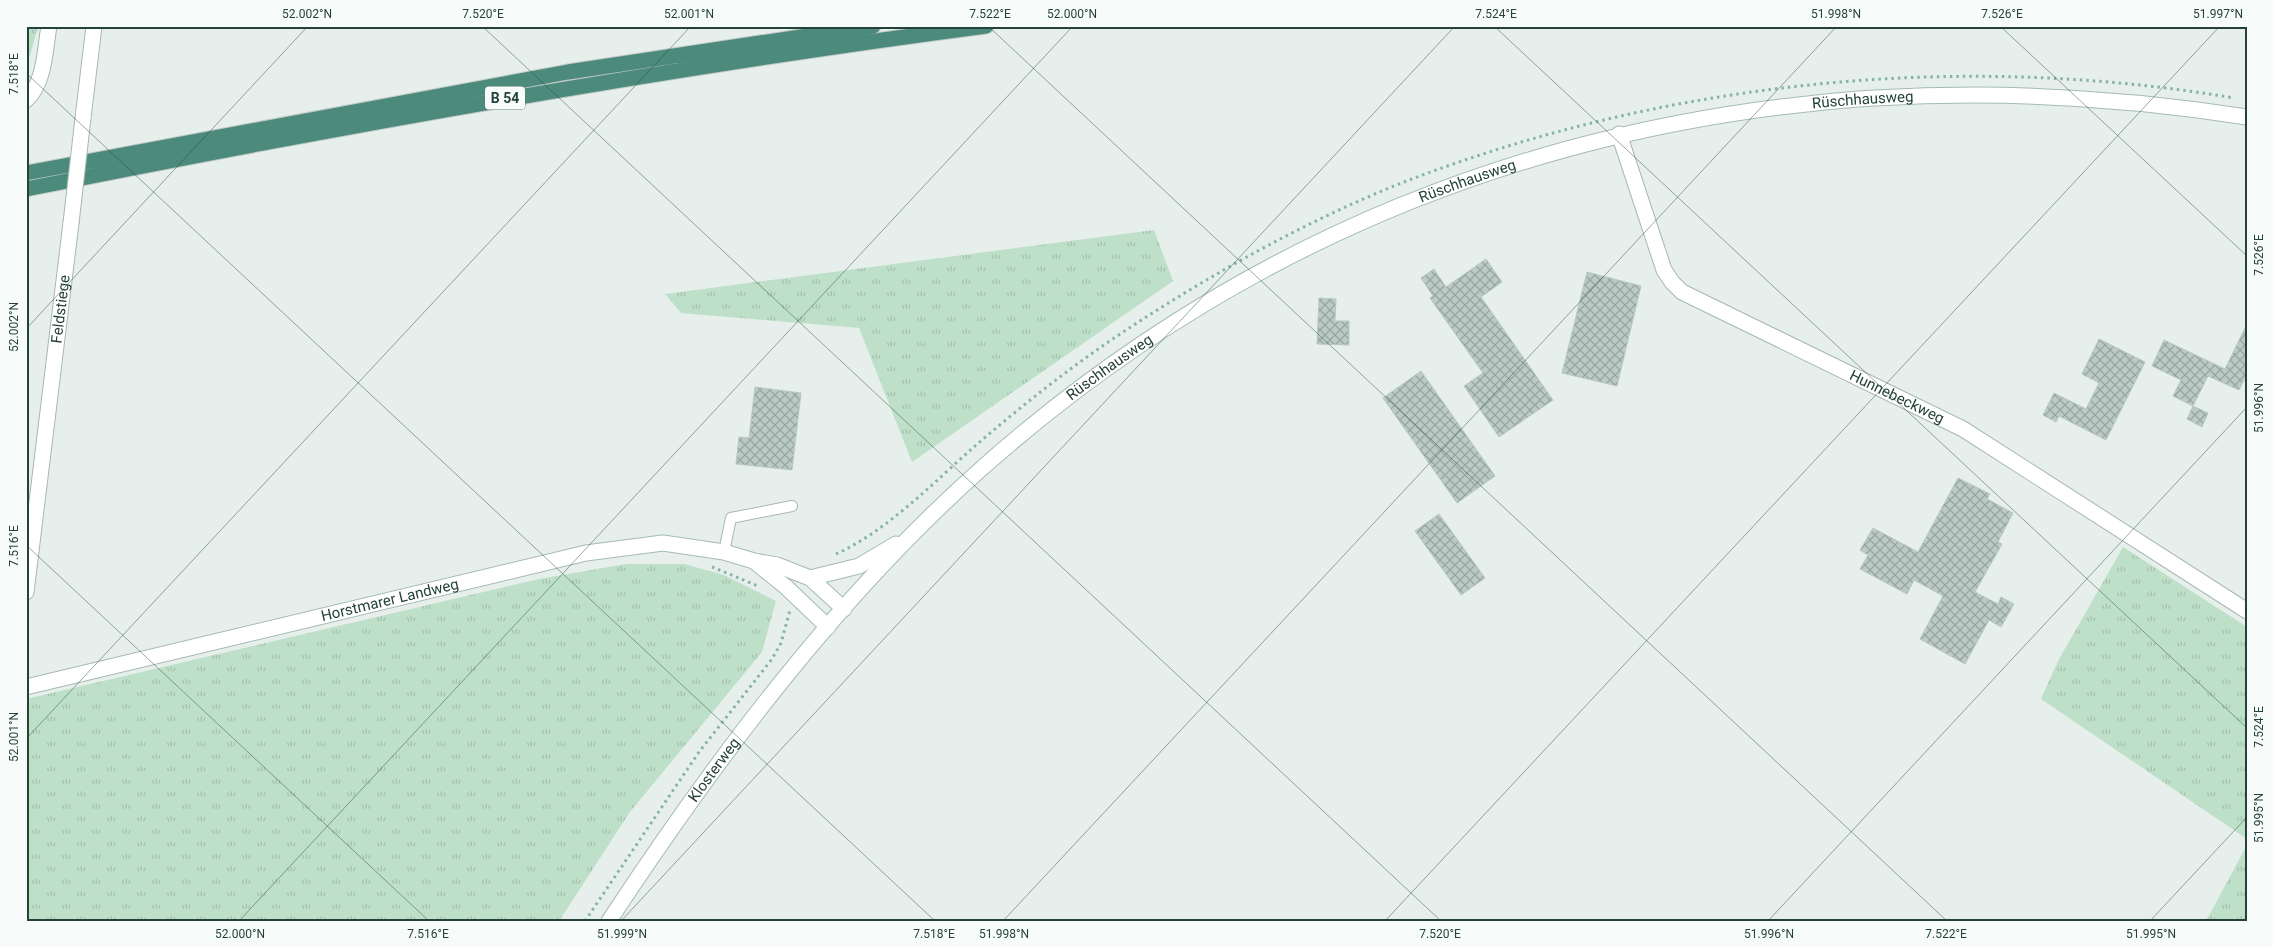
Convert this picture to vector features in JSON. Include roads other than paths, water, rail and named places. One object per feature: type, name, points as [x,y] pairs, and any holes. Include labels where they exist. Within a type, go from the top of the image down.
[{"type":"highway","name":"B 54","points":[[26,173],[568,72],[873,26]]},
{"type":"highway","name":"B 54","points":[[26,189],[497,100],[729,62],[986,26]]},
{"type":"main road","points":[[26,100],[36,88],[40,77],[49,26]]},
{"type":"main road","name":"Feldstiege","points":[[26,592],[94,26]]},
{"type":"main road","name":"Rüschhausweg","points":[[828,627],[921,527],[978,472],[1020,436],[1100,374],[1214,299],[1331,237],[1423,197],[1554,152],[1619,134],[1757,109],[1883,97],[1988,94],[2109,100],[2247,117]]},
{"type":"main road","name":"Hunnebeckweg","points":[[1619,134],[1662,263],[1672,282],[1682,292],[1962,429],[2247,611]]},
{"type":"main road","points":[[810,578],[859,566],[886,551],[921,527]]},
{"type":"main road","name":"Horstmarer Landweg","points":[[26,687],[586,553],[664,543],[724,552],[754,561],[777,565],[810,578],[844,609]]},
{"type":"main road","name":"Horstmarer Landweg","points":[[754,561],[786,587],[828,627]]},
{"type":"main road","name":"Klosterweg","points":[[609,921],[657,848],[722,759],[828,627]]},
{"type":"lane","points":[[724,552],[731,518],[792,506]]}]
